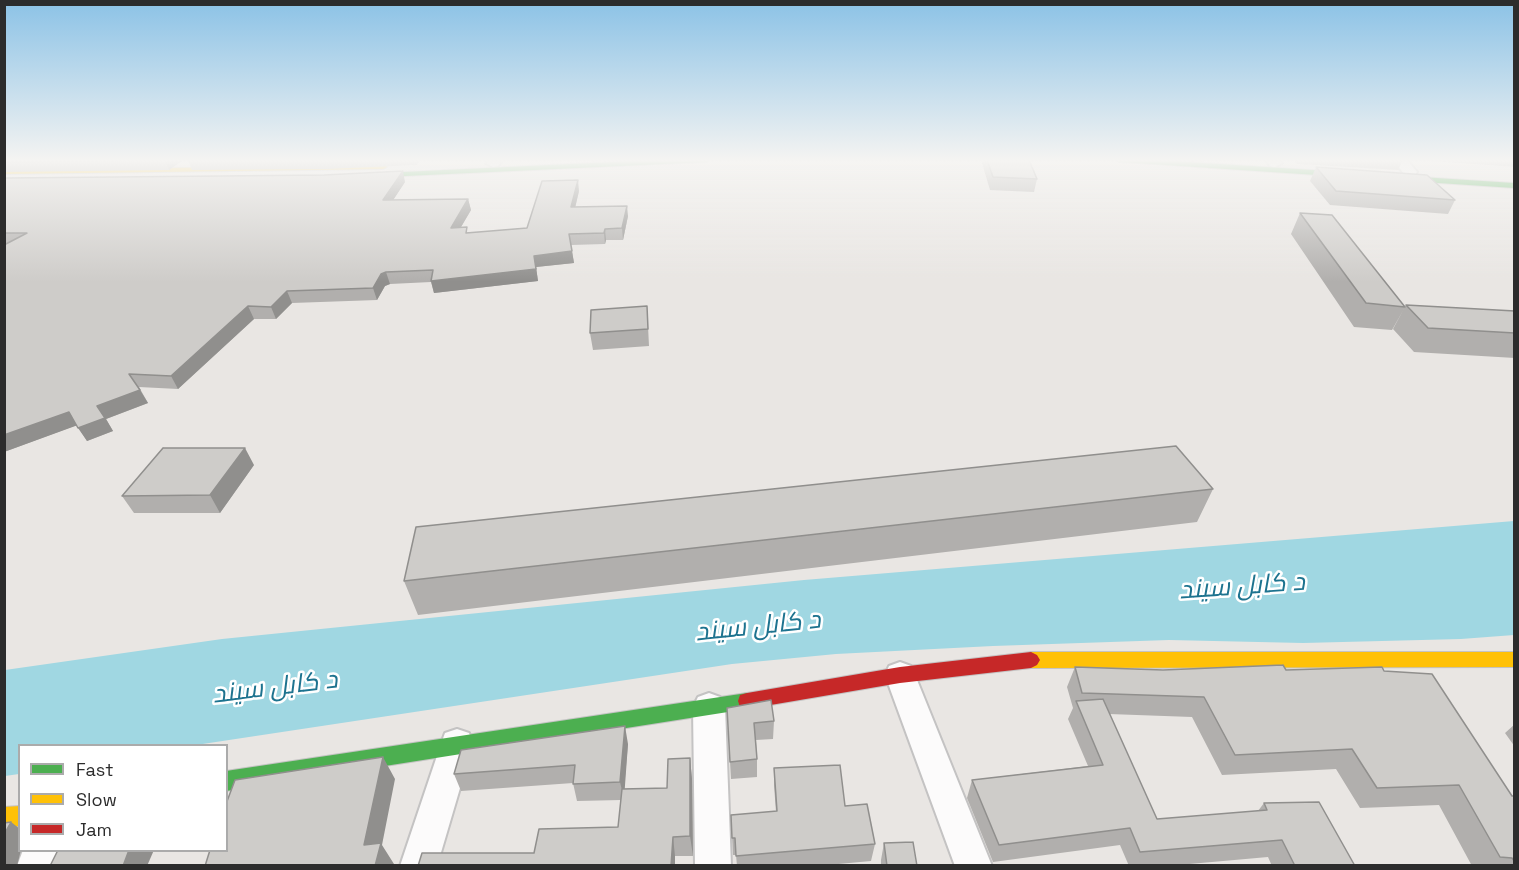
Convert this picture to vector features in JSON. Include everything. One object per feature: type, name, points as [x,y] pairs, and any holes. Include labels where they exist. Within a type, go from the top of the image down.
[{"type":"main road","points":[[228,781],[709,707],[900,675],[1041,659],[1515,660]]},
{"type":"street","points":[[900,675],[974,866]]},
{"type":"street","points":[[709,707],[713,866]]},
{"type":"street","points":[[418,866],[457,744]]},
{"type":"street","points":[[35,866],[41,852]]},
{"type":"water","name":"د کابل سيند","points":[[1514,521],[1514,635],[1461,639],[1303,643],[1169,640],[836,654],[732,664],[203,744],[18,744],[18,774],[5,776],[5,670],[222,639],[804,580]]},
{"type":"building","points":[[4,201],[467,201],[451,228],[467,227],[466,233],[527,228],[536,201],[573,201],[571,207],[627,206],[622,228],[605,229],[604,233],[569,234],[572,251],[534,256],[536,269],[431,281],[433,270],[386,272],[381,274],[373,288],[287,291],[271,307],[248,306],[171,376],[129,374],[140,390],[97,406],[105,418],[78,428],[69,412],[4,435],[4,245],[27,233],[4,233]]},
{"type":"building","points":[[1300,213],[1332,215],[1405,307],[1366,303]]},
{"type":"building","points":[[1406,305],[1515,311],[1515,333],[1428,328]]},
{"type":"building","points":[[647,306],[648,329],[590,333],[591,310]]},
{"type":"building","points":[[1176,446],[1213,489],[404,581],[416,527]]},
{"type":"building","points":[[163,448],[245,448],[210,495],[122,496]]},
{"type":"building","points":[[1283,665],[1286,670],[1382,667],[1384,671],[1432,674],[1512,796],[1515,796],[1515,862],[1512,858],[1500,857],[1459,785],[1377,788],[1352,749],[1235,755],[1204,697],[1082,693],[1075,667],[1163,670]]},
{"type":"building","points":[[1103,699],[1157,819],[1267,810],[1264,803],[1319,802],[1355,866],[1295,866],[1282,840],[1140,852],[1130,828],[999,845],[972,780],[1103,765],[1076,701]]},
{"type":"building","points":[[771,700],[774,721],[754,723],[757,759],[730,762],[727,708]]},
{"type":"building","points":[[625,726],[620,782],[573,784],[575,765],[454,774],[461,750]]},
{"type":"building","points":[[383,757],[364,845],[381,843],[375,866],[205,866],[209,852],[228,852],[228,799],[235,780]]},
{"type":"building","points":[[690,758],[690,836],[673,837],[671,866],[418,866],[422,853],[534,853],[539,829],[618,827],[622,789],[667,788],[668,759]]},
{"type":"building","points":[[840,765],[845,806],[867,804],[875,844],[736,856],[731,815],[777,811],[774,768]]},
{"type":"building","points":[[11,822],[6,831],[4,831],[4,823]]},
{"type":"building","points":[[913,842],[917,866],[887,866],[884,843]]},
{"type":"building","points":[[57,852],[128,852],[123,866],[50,866]]},
{"type":"traffic: fast","points":[[228,781],[747,701]]},
{"type":"traffic: slow","points":[[1031,660],[1514,660]]},
{"type":"traffic: slow","points":[[4,818],[18,816]]},
{"type":"traffic: jam","points":[[747,701],[900,675],[1031,660]]}]
